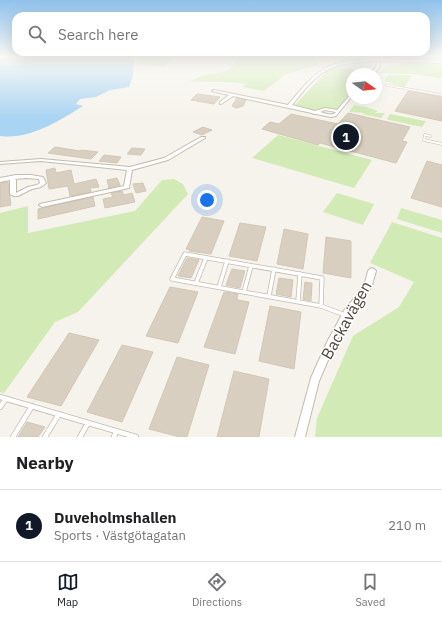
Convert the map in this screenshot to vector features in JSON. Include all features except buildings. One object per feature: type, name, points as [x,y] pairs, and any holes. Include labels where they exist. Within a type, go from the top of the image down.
[{"type":"street","points":[[289,106],[318,77]]},
{"type":"street","points":[[214,91],[331,116],[335,115],[346,102]]},
{"type":"street","points":[[221,103],[232,95]]},
{"type":"street","points":[[314,113],[325,109],[338,112]]},
{"type":"street","points":[[0,163],[40,160],[130,169],[166,159],[203,138]]},
{"type":"street","points":[[42,205],[127,187],[130,169]]},
{"type":"street","points":[[0,180],[11,178],[35,176],[41,178],[43,183],[16,195],[13,194],[13,180],[11,178]]},
{"type":"street","name":"Backavägen","points":[[300,437],[314,382],[330,345],[346,315],[367,288],[372,271]]},
{"type":"lane","points":[[386,85],[442,95]]},
{"type":"lane","points":[[430,136],[425,135],[424,140],[442,144]]},
{"type":"lane","points":[[321,306],[322,278],[300,274],[185,254],[172,279],[298,301],[321,306],[346,315]]},
{"type":"lane","points":[[196,283],[206,258]]},
{"type":"lane","points":[[219,287],[227,261]]},
{"type":"lane","points":[[244,292],[251,266]]},
{"type":"lane","points":[[269,296],[274,270]]},
{"type":"lane","points":[[298,301],[300,274]]},
{"type":"lane","points":[[0,397],[136,437]]},
{"type":"lane","points":[[0,407],[6,399]]},
{"type":"lane","points":[[13,437],[32,406]]},
{"type":"lane","points":[[45,437],[59,414]]},
{"type":"lane","points":[[80,437],[88,423]]},
{"type":"lane","points":[[114,437],[116,431]]},
{"type":"green space","points":[[198,77],[282,77],[264,91],[242,87],[246,84],[190,81]]},
{"type":"green space","points":[[321,77],[346,77],[346,98],[337,110],[321,108],[314,111],[294,106]]},
{"type":"green space","points":[[386,77],[411,77],[404,87],[384,81]]},
{"type":"green space","points":[[354,105],[378,111],[375,113],[385,113],[381,118],[362,114],[365,113],[349,112]]},
{"type":"green space","points":[[390,114],[426,121],[422,127],[389,120],[387,119]]},
{"type":"green space","points":[[278,135],[372,160],[354,188],[252,158]]},
{"type":"green space","points":[[174,179],[183,184],[188,194],[78,312],[55,322],[4,393],[0,392],[0,213],[28,206],[28,233],[135,211],[162,180]]},
{"type":"green space","points":[[337,193],[374,204],[363,225],[323,212]]},
{"type":"green space","points":[[401,208],[442,220],[442,233],[397,219]]},
{"type":"green space","points":[[392,222],[442,238],[442,437],[315,437],[317,418],[353,336],[399,307],[414,282],[370,263]]},
{"type":"water","points":[[0,77],[132,77],[129,87],[110,90],[96,97],[80,99],[76,104],[83,106],[64,118],[43,128],[22,135],[0,136]]},
{"type":"place","name":"Duveholmshallen","points":[[346,137]]}]
